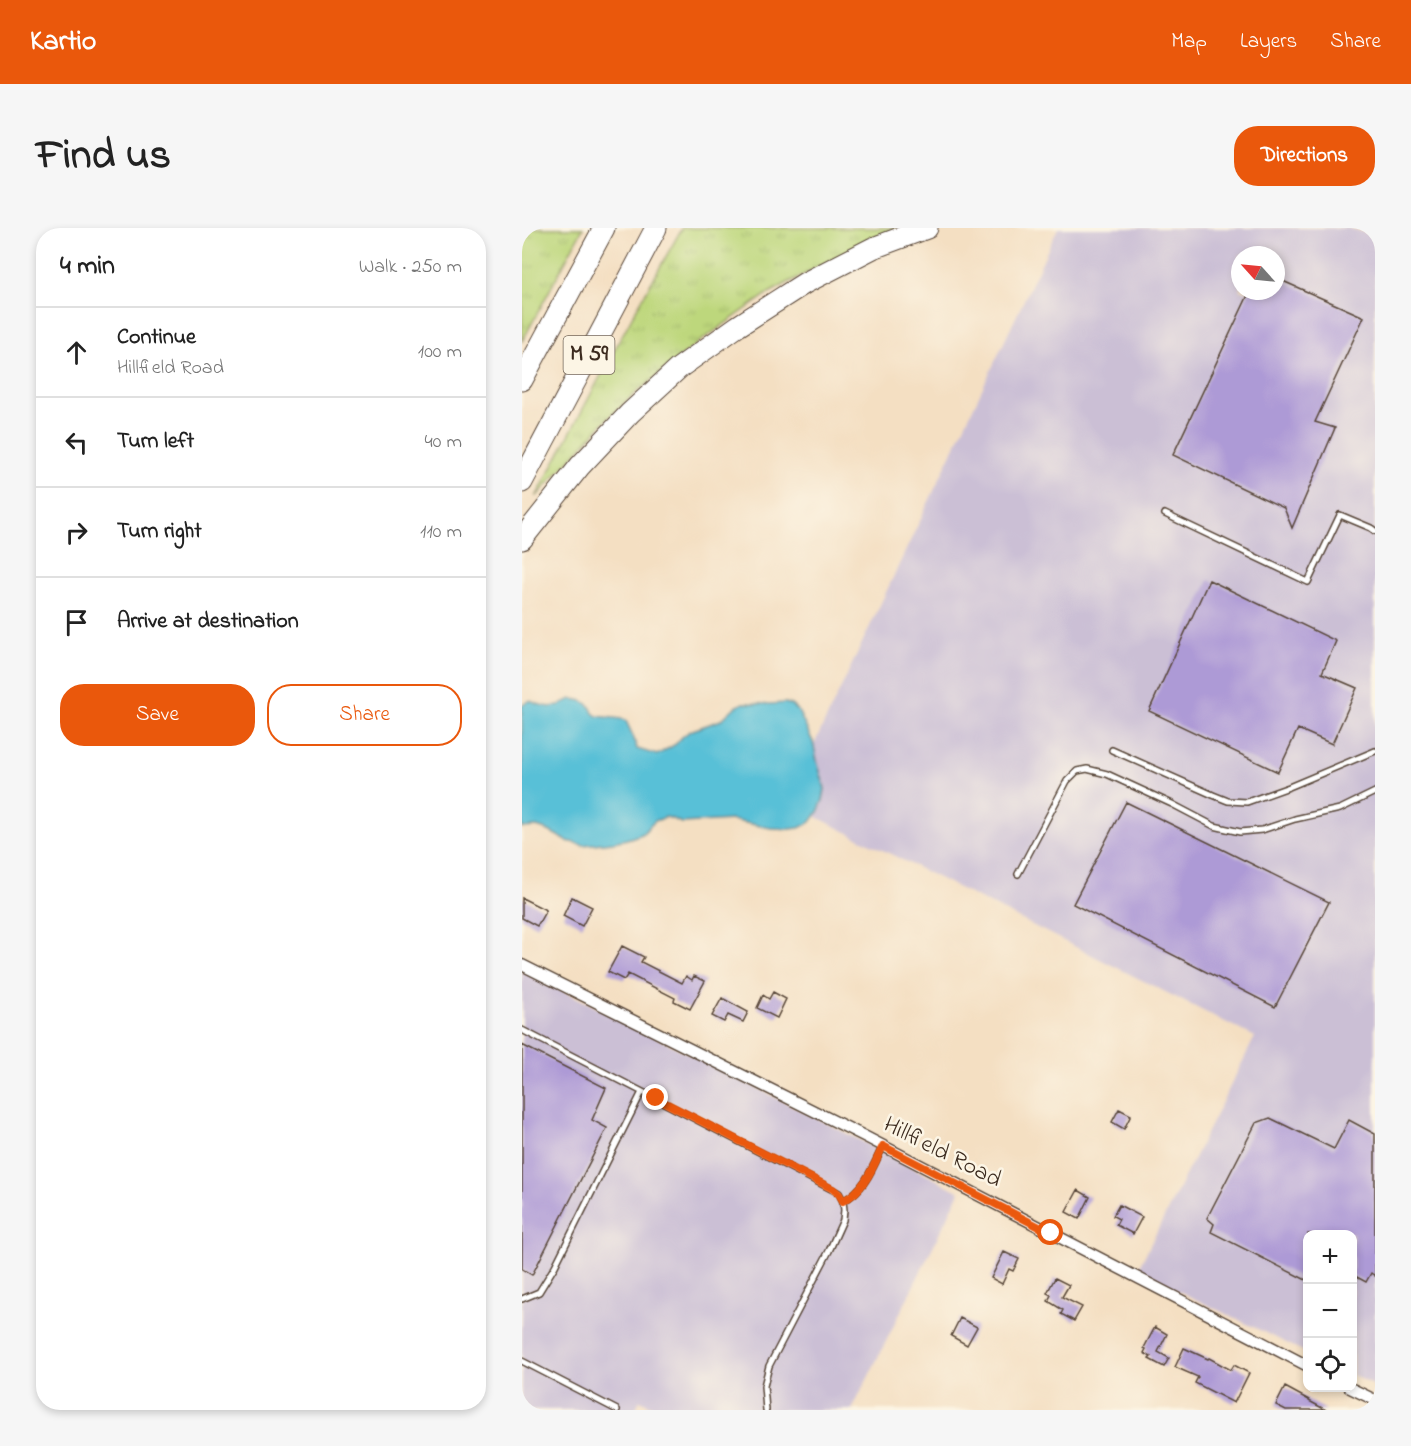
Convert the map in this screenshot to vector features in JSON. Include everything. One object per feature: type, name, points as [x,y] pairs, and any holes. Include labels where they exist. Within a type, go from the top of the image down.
[{"type":"highway","name":"M 59","points":[[522,380],[604,228]]},
{"type":"highway","name":"M 59","points":[[522,482],[656,228]]},
{"type":"highway","points":[[522,540],[580,466],[630,413],[679,368],[738,326],[805,283],[873,248],[927,228]]},
{"type":"street","name":"Hillfield Road","points":[[522,965],[883,1146],[1303,1363]]},
{"type":"street","points":[[1357,1391],[1375,1400]]},
{"type":"lane","points":[[1165,514],[1308,582],[1340,515],[1375,531]]},
{"type":"lane","points":[[1112,750],[1228,801],[1247,802],[1375,751]]},
{"type":"lane","points":[[1018,874],[1067,781],[1077,771],[1087,769],[1107,774],[1214,826],[1240,832],[1262,830],[1295,819],[1340,809],[1375,792]]},
{"type":"lane","points":[[522,1030],[839,1194],[843,1201],[843,1220],[769,1366],[764,1386],[766,1410]]},
{"type":"lane","points":[[522,1299],[539,1292],[555,1266],[642,1092]]},
{"type":"lane","points":[[843,1201],[859,1190],[883,1146]]},
{"type":"lane","points":[[522,1361],[617,1410]]},
{"type":"shaded area","points":[[1058,228],[1348,228],[1375,235],[1375,1386],[1357,1377],[1357,1230],[1303,1230],[1303,1351],[1137,1271],[1255,1037],[787,802]]},
{"type":"shaded area","points":[[522,970],[960,1192],[852,1410],[660,1410],[640,1400],[635,1410],[522,1410]]},
{"type":"green space","points":[[522,228],[583,228],[522,342]]},
{"type":"green space","points":[[682,228],[897,228],[863,243],[769,293],[699,342],[606,420],[536,497],[632,317]]},
{"type":"water","points":[[573,699],[583,701],[597,716],[626,721],[637,749],[657,755],[676,744],[690,731],[721,720],[743,703],[791,705],[798,711],[813,742],[825,789],[818,812],[811,822],[799,828],[790,829],[771,828],[731,820],[682,823],[666,817],[655,821],[642,834],[613,842],[583,845],[567,841],[537,827],[522,828],[522,706],[530,701],[552,707]]},
{"type":"building","points":[[1285,282],[1364,317],[1315,422],[1335,428],[1292,528],[1284,508],[1173,455],[1246,300],[1285,300]]},
{"type":"building","points":[[1209,580],[1336,641],[1322,673],[1357,688],[1332,744],[1298,729],[1278,772],[1149,711]]},
{"type":"building","points":[[1126,802],[1329,902],[1275,1007],[1073,904]]},
{"type":"building","points":[[572,897],[592,907],[582,926],[563,916]]},
{"type":"building","points":[[522,898],[546,910],[537,926],[522,918]]},
{"type":"building","points":[[622,946],[644,957],[641,962],[682,983],[686,976],[692,980],[694,976],[705,981],[690,1009],[674,1001],[675,998],[628,974],[624,980],[608,972]]},
{"type":"building","points":[[773,992],[786,999],[777,1018],[757,1008],[763,995],[769,999]]},
{"type":"building","points":[[722,998],[748,1012],[743,1022],[728,1015],[724,1022],[712,1016]]},
{"type":"building","points":[[522,1045],[606,1088],[592,1120],[607,1128],[532,1275],[522,1269]]},
{"type":"building","points":[[1119,1109],[1131,1115],[1124,1129],[1112,1122]]},
{"type":"building","points":[[1270,1118],[1334,1149],[1349,1120],[1375,1134],[1375,1276],[1371,1273],[1366,1282],[1357,1277],[1357,1230],[1303,1230],[1303,1278],[1211,1232],[1214,1224],[1207,1218],[1256,1123]]},
{"type":"building","points":[[1078,1190],[1090,1197],[1079,1219],[1066,1212]]},
{"type":"building","points":[[1119,1205],[1142,1217],[1133,1234],[1116,1225],[1119,1219],[1113,1216]]},
{"type":"building","points":[[1004,1252],[1019,1259],[1013,1271],[1009,1269],[1002,1284],[991,1278]]},
{"type":"building","points":[[1055,1278],[1069,1285],[1062,1297],[1082,1307],[1074,1321],[1061,1314],[1063,1310],[1048,1301],[1051,1295],[1047,1293]]},
{"type":"building","points":[[960,1318],[977,1327],[967,1345],[951,1336]]},
{"type":"building","points":[[1155,1327],[1167,1334],[1158,1352],[1169,1358],[1164,1367],[1149,1359],[1151,1357],[1144,1353],[1146,1349],[1144,1348]]},
{"type":"building","points":[[1184,1348],[1231,1370],[1234,1365],[1249,1373],[1234,1403],[1195,1383],[1198,1377],[1175,1367]]},
{"type":"building","points":[[1285,1387],[1326,1410],[1286,1410],[1276,1405]]},
{"type":"route","points":[[656,1098],[833,1189],[843,1201],[859,1190],[883,1146],[1051,1233]]}]
